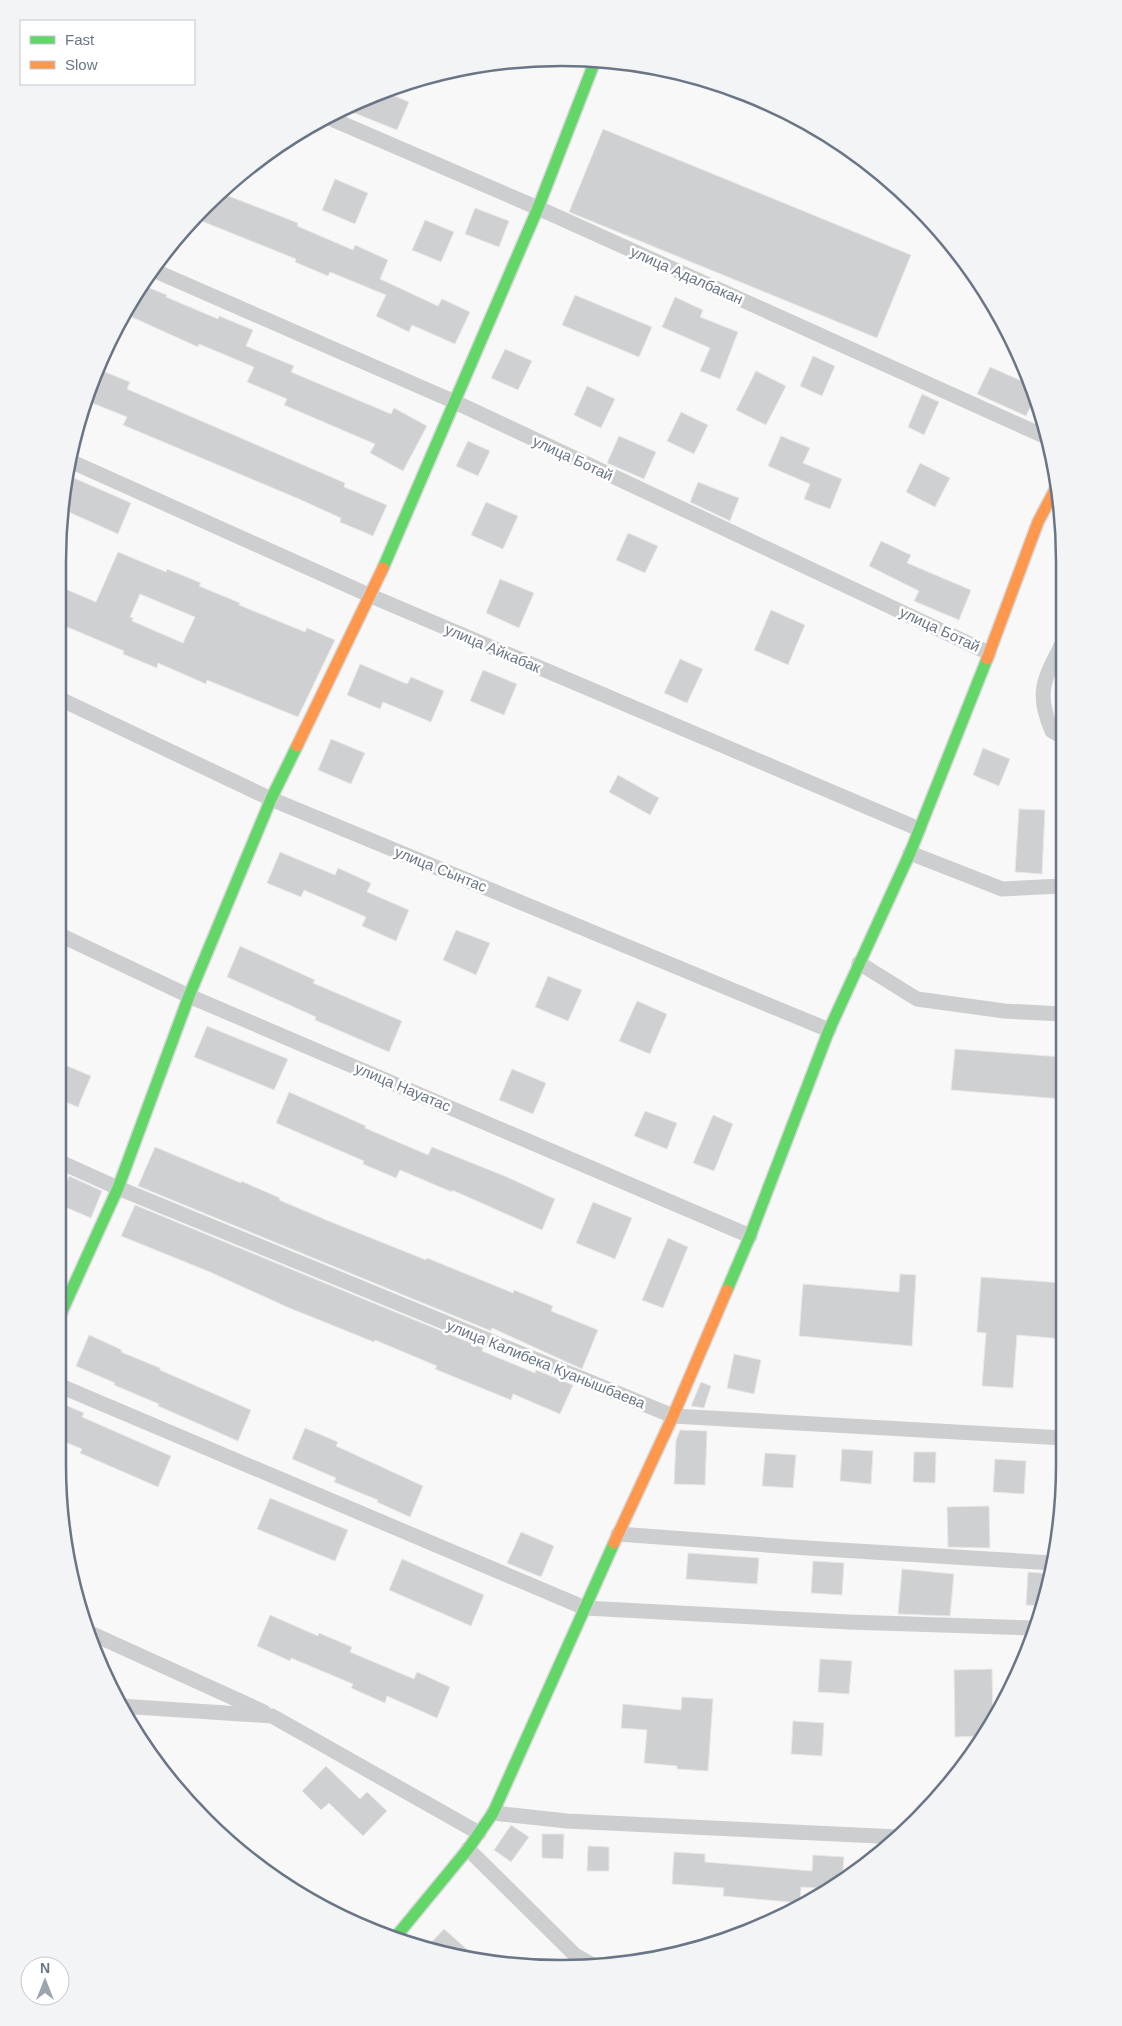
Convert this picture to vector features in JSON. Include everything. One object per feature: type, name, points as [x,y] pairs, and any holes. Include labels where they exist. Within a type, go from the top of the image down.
[{"type":"street","points":[[66,1302],[118,1188],[189,996],[271,799],[371,596],[538,208],[593,67]]},
{"type":"street","name":"улица Адалбакан","points":[[337,120],[538,208],[1039,434]]},
{"type":"street","name":"улица Ботай","points":[[159,273],[455,402],[989,653]]},
{"type":"street","name":"улица Айкабак","points":[[76,464],[371,596],[919,828]]},
{"type":"street","points":[[400,1932],[468,1849],[493,1813],[673,1416],[750,1236],[829,1030],[910,853],[989,653],[1038,522],[1052,496]]},
{"type":"street","points":[[1056,657],[1042,689],[1044,713],[1052,731],[1056,733]]},
{"type":"street","name":"улица Сынтас","points":[[66,702],[271,799],[829,1030]]},
{"type":"street","points":[[910,853],[1002,889],[1056,886]]},
{"type":"street","name":"улица Науатас","points":[[66,938],[189,996],[750,1236]]},
{"type":"street","points":[[859,963],[917,999],[1004,1011],[1056,1014]]},
{"type":"street","name":"улица Калибека Куанышбаева","points":[[66,1165],[118,1188],[673,1416],[1056,1438]]},
{"type":"street","points":[[66,1388],[585,1608],[849,1622],[1028,1628]]},
{"type":"street","points":[[618,1534],[798,1548],[1046,1563]]},
{"type":"street","points":[[97,1636],[272,1716],[478,1833]]},
{"type":"street","points":[[130,1707],[272,1716]]},
{"type":"street","points":[[493,1813],[567,1821],[888,1836]]},
{"type":"street","points":[[468,1849],[575,1956],[581,1959]]},
{"type":"building","points":[[394,96],[409,102],[397,130],[353,112]]},
{"type":"building","points":[[603,129],[911,255],[877,338],[569,212]]},
{"type":"building","points":[[335,179],[368,193],[355,224],[322,210]]},
{"type":"building","points":[[228,196],[298,223],[297,226],[353,250],[355,245],[388,260],[380,279],[438,306],[442,299],[470,312],[455,344],[412,325],[409,332],[376,316],[386,295],[330,272],[328,276],[295,262],[296,259],[202,221]]},
{"type":"building","points":[[475,208],[509,221],[499,247],[465,234]]},
{"type":"building","points":[[425,220],[454,232],[441,262],[412,250]]},
{"type":"building","points":[[149,288],[218,319],[219,316],[253,330],[246,346],[294,366],[291,372],[391,414],[394,408],[427,426],[403,471],[370,453],[375,444],[284,405],[287,399],[247,382],[254,367],[199,344],[198,347],[131,317]]},
{"type":"building","points":[[575,295],[652,327],[639,357],[562,325]]},
{"type":"building","points":[[675,297],[703,310],[700,317],[738,332],[720,379],[700,371],[710,348],[662,327]]},
{"type":"building","points":[[505,349],[532,361],[518,390],[491,378]]},
{"type":"building","points":[[813,356],[835,366],[822,396],[800,386]]},
{"type":"building","points":[[990,367],[1021,381],[1030,407],[1026,416],[977,394]]},
{"type":"building","points":[[756,371],[786,386],[766,425],[736,410]]},
{"type":"building","points":[[104,372],[130,382],[127,389],[345,483],[344,487],[387,505],[373,536],[340,522],[341,518],[299,499],[123,425],[127,417],[93,403]]},
{"type":"building","points":[[587,386],[615,399],[601,428],[574,415]]},
{"type":"building","points":[[922,394],[939,402],[924,435],[908,427]]},
{"type":"building","points":[[681,412],[708,425],[694,454],[667,441]]},
{"type":"building","points":[[619,436],[656,452],[644,479],[607,463]]},
{"type":"building","points":[[781,436],[810,448],[803,463],[842,479],[830,509],[804,499],[810,484],[768,466]]},
{"type":"building","points":[[468,441],[490,451],[478,476],[456,466]]},
{"type":"building","points":[[920,463],[950,478],[935,507],[906,492]]},
{"type":"building","points":[[73,478],[131,503],[118,534],[69,512]]},
{"type":"building","points":[[698,482],[739,498],[730,521],[690,502]]},
{"type":"building","points":[[486,502],[518,516],[503,549],[471,535]]},
{"type":"building","points":[[628,533],[658,546],[645,573],[616,560]]},
{"type":"building","points":[[881,541],[911,555],[907,563],[971,590],[959,620],[914,601],[919,591],[869,566]]},
{"type":"building","points":[[118,552],[166,572],[167,569],[201,583],[199,586],[240,603],[239,605],[305,632],[307,628],[335,640],[298,717],[207,680],[206,684],[158,663],[157,668],[123,654],[124,651],[66,626],[66,589],[96,602]],"holes":[[[140,594],[195,617],[183,643],[132,621],[133,618],[130,617]]]},
{"type":"building","points":[[500,579],[534,593],[519,628],[486,613]]},
{"type":"building","points":[[771,610],[805,625],[788,665],[754,650]]},
{"type":"building","points":[[680,659],[703,669],[687,703],[664,693]]},
{"type":"building","points":[[360,664],[407,684],[411,677],[444,691],[431,722],[383,702],[380,709],[347,695]]},
{"type":"building","points":[[483,670],[517,684],[504,715],[470,701]]},
{"type":"building","points":[[331,739],[365,753],[351,784],[318,770]]},
{"type":"building","points":[[983,748],[1010,759],[999,786],[973,775]]},
{"type":"building","points":[[618,775],[659,798],[650,815],[609,792]]},
{"type":"building","points":[[1019,809],[1045,810],[1042,874],[1015,872]]},
{"type":"building","points":[[280,852],[335,875],[338,868],[371,883],[367,892],[409,910],[396,941],[362,926],[366,917],[304,890],[301,897],[267,883]]},
{"type":"building","points":[[456,930],[490,943],[476,975],[443,960]]},
{"type":"building","points":[[240,946],[315,980],[313,983],[402,1021],[389,1052],[315,1020],[316,1017],[227,977]]},
{"type":"building","points":[[548,976],[582,990],[568,1021],[535,1007]]},
{"type":"building","points":[[637,1001],[667,1014],[650,1054],[619,1041]]},
{"type":"building","points":[[207,1026],[288,1059],[274,1090],[194,1057]]},
{"type":"building","points":[[955,1049],[1056,1057],[1056,1099],[951,1090]]},
{"type":"building","points":[[66,1065],[91,1076],[78,1107],[66,1102]]},
{"type":"building","points":[[512,1069],[546,1083],[533,1114],[499,1100]]},
{"type":"building","points":[[289,1092],[428,1155],[432,1147],[507,1177],[555,1199],[542,1230],[452,1190],[452,1192],[400,1170],[396,1178],[363,1164],[364,1161],[276,1123]]},
{"type":"building","points":[[645,1111],[677,1123],[667,1149],[634,1136]]},
{"type":"building","points":[[713,1115],[733,1124],[714,1171],[693,1163]]},
{"type":"building","points":[[155,1147],[241,1183],[241,1181],[280,1198],[279,1200],[426,1260],[427,1258],[513,1293],[514,1290],[553,1306],[551,1311],[598,1330],[582,1369],[492,1328],[491,1331],[138,1186]]},
{"type":"building","points":[[69,1176],[102,1191],[91,1218],[66,1207],[66,1184]]},
{"type":"building","points":[[593,1202],[632,1218],[615,1259],[576,1243]]},
{"type":"building","points":[[135,1205],[483,1348],[482,1351],[535,1373],[536,1370],[573,1385],[560,1414],[513,1394],[511,1400],[469,1383],[435,1369],[437,1366],[375,1340],[374,1342],[287,1307],[210,1272],[121,1236]]},
{"type":"building","points":[[668,1238],[688,1247],[663,1308],[642,1300]]},
{"type":"building","points":[[900,1274],[916,1275],[912,1346],[799,1336],[803,1284],[899,1292]]},
{"type":"building","points":[[981,1277],[1056,1282],[1056,1338],[1017,1335],[1013,1388],[982,1386],[986,1333],[977,1332]]},
{"type":"building","points":[[89,1335],[122,1350],[121,1352],[251,1410],[238,1441],[158,1406],[159,1404],[76,1366]]},
{"type":"building","points":[[734,1354],[761,1360],[754,1394],[727,1388]]},
{"type":"building","points":[[701,1382],[711,1386],[704,1408],[691,1406]]},
{"type":"building","points":[[66,1405],[84,1413],[82,1417],[171,1456],[158,1487],[80,1453],[82,1449],[66,1442]]},
{"type":"building","points":[[305,1428],[338,1442],[336,1446],[423,1486],[410,1517],[377,1502],[378,1500],[334,1482],[336,1478],[292,1459]]},
{"type":"building","points":[[680,1430],[707,1431],[705,1485],[674,1484],[676,1440]]},
{"type":"building","points":[[842,1449],[873,1451],[871,1484],[840,1481]]},
{"type":"building","points":[[914,1452],[936,1452],[935,1483],[913,1482]]},
{"type":"building","points":[[765,1453],[796,1455],[793,1488],[762,1486]]},
{"type":"building","points":[[995,1459],[1026,1461],[1024,1494],[993,1492]]},
{"type":"building","points":[[270,1498],[348,1530],[335,1561],[257,1529]]},
{"type":"building","points":[[989,1506],[990,1548],[948,1547],[947,1507]]},
{"type":"building","points":[[521,1532],[554,1546],[541,1577],[507,1563]]},
{"type":"building","points":[[688,1553],[759,1558],[757,1584],[686,1579]]},
{"type":"building","points":[[402,1559],[484,1595],[471,1626],[389,1590]]},
{"type":"building","points":[[813,1561],[844,1563],[842,1595],[811,1593]]},
{"type":"building","points":[[902,1569],[954,1574],[950,1616],[898,1614]]},
{"type":"building","points":[[1028,1572],[1043,1573],[1035,1606],[1026,1605]]},
{"type":"building","points":[[270,1615],[318,1636],[319,1633],[352,1647],[350,1652],[414,1679],[417,1672],[450,1687],[437,1718],[387,1696],[385,1703],[351,1688],[353,1684],[291,1658],[290,1661],[257,1646]]},
{"type":"building","points":[[820,1659],[852,1661],[849,1694],[818,1692]]},
{"type":"building","points":[[992,1669],[993,1706],[974,1736],[955,1737],[954,1670]]},
{"type":"building","points":[[682,1697],[713,1699],[708,1771],[677,1769],[677,1766],[644,1763],[647,1730],[621,1728],[623,1704],[681,1710]]},
{"type":"building","points":[[793,1721],[824,1723],[822,1756],[791,1754]]},
{"type":"building","points":[[326,1766],[360,1799],[367,1792],[387,1811],[363,1836],[329,1803],[321,1810],[302,1791]]},
{"type":"building","points":[[511,1825],[529,1837],[511,1862],[494,1850]]},
{"type":"building","points":[[542,1834],[564,1834],[563,1859],[542,1858]]},
{"type":"building","points":[[588,1846],[609,1847],[609,1871],[587,1871]]},
{"type":"building","points":[[674,1852],[705,1854],[705,1862],[812,1871],[813,1855],[844,1857],[843,1871],[816,1888],[801,1887],[800,1897],[792,1902],[723,1896],[724,1888],[672,1884]]},
{"type":"building","points":[[444,1929],[469,1951],[464,1950],[431,1942]]},
{"type":"traffic: fast","points":[[383,568],[538,208],[593,67]]},
{"type":"traffic: fast","points":[[727,1290],[750,1236],[829,1030],[910,853],[987,659]]},
{"type":"traffic: fast","points":[[66,1302],[118,1188],[189,996],[271,799],[297,746]]},
{"type":"traffic: fast","points":[[400,1932],[468,1849],[493,1813],[614,1543]]},
{"type":"traffic: slow","points":[[987,659],[1038,522],[1052,496]]},
{"type":"traffic: slow","points":[[297,746],[383,568]]},
{"type":"traffic: slow","points":[[614,1543],[673,1416],[727,1290]]}]
